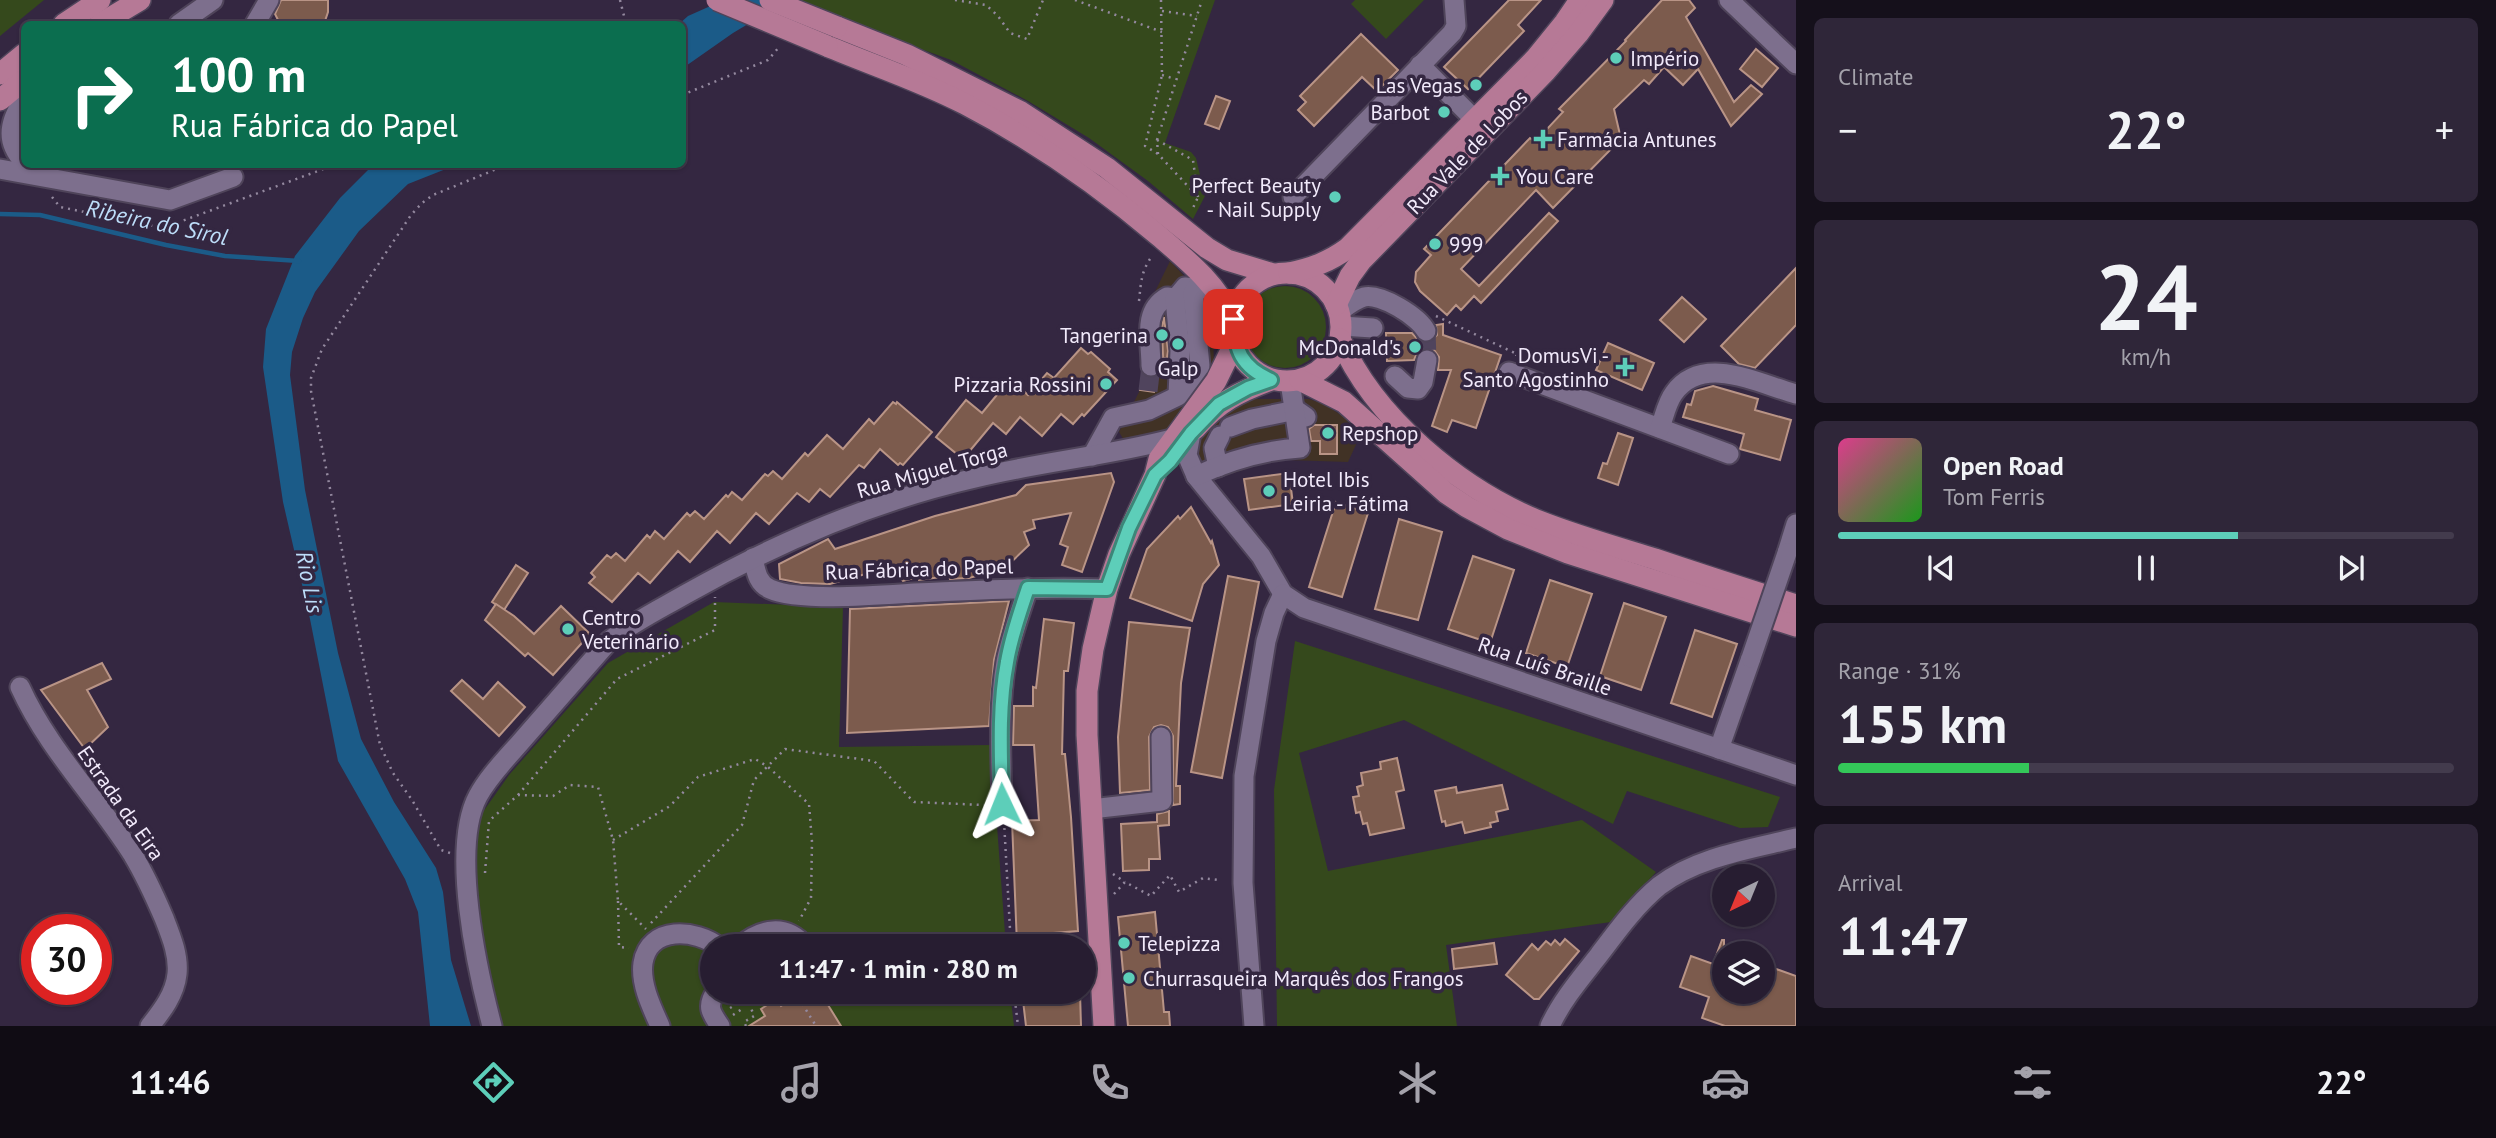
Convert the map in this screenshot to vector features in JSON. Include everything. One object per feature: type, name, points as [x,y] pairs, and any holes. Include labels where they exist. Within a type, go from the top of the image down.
[{"type":"main road","points":[[79,21],[104,16],[141,0]]},
{"type":"main road","points":[[718,0],[963,103],[1051,155],[1130,211],[1187,260],[1221,297],[1233,319]]},
{"type":"main road","points":[[771,0],[907,55],[1021,112],[1107,168],[1207,248],[1227,260],[1281,274],[1304,276],[1317,282],[1328,292],[1363,383],[1390,415],[1438,458],[1487,494],[1550,525],[1796,606]]},
{"type":"main road","name":"Rua Vale de Lobos","points":[[1281,274],[1316,267],[1348,248],[1535,59],[1580,0]]},
{"type":"main road","name":"Rua Vale de Lobos","points":[[1339,320],[1350,276],[1361,261],[1546,71],[1603,0]]},
{"type":"main road","points":[[0,74],[21,56]]},
{"type":"main road","points":[[0,100],[21,82]]},
{"type":"main road","points":[[1281,274],[1258,281],[1246,290],[1237,304],[1233,319],[1235,342],[1248,365],[1344,402],[1446,493],[1508,529],[1567,553],[1796,626]]},
{"type":"main road","points":[[1104,1026],[1087,691],[1093,649],[1107,589],[1129,528],[1155,475],[1159,459],[1219,404],[1248,388],[1287,381],[1324,367],[1334,355],[1339,320]]},
{"type":"main road","points":[[1182,436],[1220,373],[1235,342]]},
{"type":"street","points":[[183,21],[213,0]]},
{"type":"street","points":[[257,21],[269,0]]},
{"type":"street","points":[[1293,197],[1452,33],[1456,26],[1454,0]]},
{"type":"street","points":[[1729,0],[1796,64]]},
{"type":"street","points":[[1420,65],[1475,120]]},
{"type":"street","points":[[21,105],[13,117],[10,131],[13,146],[21,156]]},
{"type":"street","points":[[43,168],[170,200],[233,177]]},
{"type":"street","points":[[0,169],[63,174]]},
{"type":"street","points":[[1201,401],[1192,406],[1185,404],[1178,396],[1186,326],[1181,290],[1197,287],[1221,297]]},
{"type":"street","points":[[1151,366],[1151,314],[1158,303],[1167,297],[1174,298],[1186,326]]},
{"type":"street","points":[[1339,320],[1361,298],[1375,298],[1429,323]]},
{"type":"street","points":[[1339,320],[1373,328]]},
{"type":"street","points":[[1395,376],[1408,388],[1418,389],[1423,382],[1427,360]]},
{"type":"street","points":[[1509,372],[1729,454]]},
{"type":"street","points":[[1660,428],[1672,395],[1692,377],[1705,373],[1722,373],[1796,394]]},
{"type":"street","points":[[1196,477],[1239,459],[1295,449],[1296,410],[1287,381]]},
{"type":"street","points":[[1092,456],[1113,418],[1148,401],[1178,396]]},
{"type":"street","points":[[1218,467],[1214,448],[1225,431],[1252,419],[1296,410]]},
{"type":"street","points":[[1182,436],[1196,477],[1261,556],[1283,594],[1266,641],[1244,776],[1243,883],[1255,1026]]},
{"type":"street","name":"Rua Miguel Torga","points":[[715,577],[818,528],[954,482],[1182,436]]},
{"type":"street","points":[[1719,749],[1796,524]]},
{"type":"street","name":"Rua Fábrica do Papel","points":[[753,558],[756,574],[762,583],[772,590],[798,594],[849,596],[1028,588],[1107,589]]},
{"type":"street","points":[[492,1026],[479,965],[464,855],[468,823],[478,797],[495,772],[609,641],[624,629],[715,577]]},
{"type":"street","points":[[1002,804],[1003,691],[1010,648],[1028,588]]},
{"type":"street","name":"Rua Luís Braille","points":[[1283,594],[1304,608],[1322,615],[1796,775]]},
{"type":"street","name":"Estrada da Eira","points":[[20,687],[53,745],[134,856],[172,939],[177,976],[172,993],[150,1026]]},
{"type":"street","points":[[1091,809],[1162,801],[1161,737]]},
{"type":"street","points":[[1550,1026],[1578,982],[1625,922],[1657,888],[1685,870],[1738,852],[1796,838]]},
{"type":"street","points":[[760,934],[779,929],[787,934]]},
{"type":"street","points":[[660,1026],[643,980],[643,962],[652,939],[671,933],[700,936]]},
{"type":"street","points":[[709,1004],[709,1009],[724,1021]]},
{"type":"path","points":[[620,0],[625,21]]},
{"type":"path","points":[[955,0],[986,5],[1010,33],[1027,39],[1043,0]]},
{"type":"path","points":[[1075,0],[1162,32]]},
{"type":"path","points":[[1161,0],[1162,75],[1145,146],[1158,154],[1198,197]]},
{"type":"path","points":[[1158,154],[1157,140],[1202,0]]},
{"type":"path","points":[[1161,11],[1197,16]]},
{"type":"path","points":[[686,93],[768,60],[782,41]]},
{"type":"path","points":[[1162,75],[1175,79]]},
{"type":"path","points":[[1157,140],[1193,160],[1198,197],[1193,208]]},
{"type":"path","points":[[450,853],[441,850],[393,773],[380,745],[311,391],[312,378],[322,349],[411,215],[422,202],[433,195],[499,168]]},
{"type":"path","points":[[1138,308],[1141,275],[1153,254]]},
{"type":"path","points":[[1429,323],[1517,354],[1509,372]]},
{"type":"path","points":[[484,883],[489,821],[519,795],[617,679],[715,629],[715,577]]},
{"type":"path","points":[[519,795],[553,796],[570,785],[598,787],[613,840],[619,947],[652,939],[688,880],[742,825],[754,780],[785,749],[874,761],[914,802],[960,806],[1002,804],[1010,934]]},
{"type":"path","points":[[613,840],[670,806],[698,777],[755,759],[767,766],[809,804],[812,842],[811,898],[801,934]]},
{"type":"path","points":[[1097,912],[1125,882],[1151,896],[1170,875],[1179,892],[1203,878],[1218,880]]},
{"type":"path","points":[[618,901],[652,939]]},
{"type":"path","points":[[724,1021],[742,1009],[742,1004]]},
{"type":"path","points":[[746,1026],[744,1022],[754,1016],[751,1004]]},
{"type":"path","points":[[801,1004],[816,1026]]},
{"type":"path","points":[[1015,1004],[1018,1026]]},
{"type":"shaded area","name":"Galp","points":[[1170,261],[1203,296],[1213,335],[1214,364],[1210,375],[1165,433],[1124,440],[1119,432],[1140,390],[1151,300]]},
{"type":"shaded area","points":[[1256,399],[1309,399],[1324,404],[1344,417],[1360,436],[1348,462],[1287,460],[1261,464],[1206,482],[1197,460],[1196,445],[1201,434],[1239,403]]},
{"type":"green space","points":[[0,0],[44,0],[0,36]]},
{"type":"green space","points":[[788,0],[1215,0],[1165,143],[1191,152],[1196,158],[1205,196],[1193,219],[1148,181],[1089,138],[1028,101],[951,60]]},
{"type":"green space","points":[[1355,0],[1424,0],[1386,39],[1351,4]]},
{"type":"green space","points":[[1285,286],[1301,289],[1314,298],[1323,311],[1326,327],[1323,343],[1314,356],[1301,365],[1285,368],[1269,365],[1256,356],[1247,343],[1244,327],[1247,311],[1256,298],[1269,289]]},
{"type":"green space","points":[[714,602],[843,607],[839,747],[991,745],[1005,934],[700,934],[700,1004],[1011,1004],[1014,1026],[502,1026],[478,922],[470,873],[480,816],[509,775],[608,663]]},
{"type":"green space","points":[[1295,641],[1780,797],[1768,827],[1740,828],[1627,791],[1613,824],[1404,720],[1299,753],[1328,871],[1582,820],[1656,872],[1611,922],[1446,945],[1457,1026],[1277,1026],[1274,790]]},
{"type":"water","points":[[724,0],[788,0],[733,33],[686,66],[686,21],[682,21]]},
{"type":"water","name":"Rio Lis","points":[[370,168],[448,168],[408,184],[359,231],[315,292],[292,352],[290,375],[305,490],[338,653],[361,739],[394,802],[436,868],[443,892],[451,960],[471,1026],[430,1026],[418,912],[405,879],[338,761],[310,619],[283,502],[263,367],[266,329],[295,256],[340,198]]},
{"type":"building","points":[[281,0],[328,0],[325,21],[278,21],[275,14]]},
{"type":"building","points":[[1509,0],[1541,0],[1518,25],[1524,31],[1468,89],[1444,67]]},
{"type":"building","points":[[1662,0],[1689,0],[1695,8],[1686,17],[1734,102],[1751,85],[1762,94],[1731,126],[1698,69],[1683,85],[1664,67],[1649,84],[1644,80],[1614,109],[1621,139],[1553,208],[1536,190],[1461,269],[1479,286],[1549,213],[1558,221],[1481,303],[1474,296],[1461,310],[1456,305],[1447,315],[1420,291],[1415,282],[1416,272],[1431,255],[1424,249],[1530,138],[1535,142],[1563,112],[1559,109]]},
{"type":"building","points":[[1361,34],[1398,70],[1377,91],[1362,77],[1314,126],[1298,110],[1306,102],[1300,96]]},
{"type":"building","points":[[1756,49],[1778,68],[1762,87],[1740,69]]},
{"type":"building","points":[[1216,96],[1230,101],[1219,129],[1205,124]]},
{"type":"building","points":[[1796,268],[1796,325],[1755,368],[1739,364],[1721,346]]},
{"type":"building","points":[[1682,297],[1706,319],[1684,342],[1660,320]]},
{"type":"building","points":[[1164,317],[1168,351],[1167,358],[1163,358]]},
{"type":"building","points":[[1443,324],[1443,335],[1501,355],[1476,428],[1452,420],[1447,432],[1432,426],[1451,370],[1438,370],[1439,357],[1434,350],[1422,349],[1414,360],[1387,361],[1386,333],[1412,333],[1420,342],[1428,343],[1437,335],[1436,325]]},
{"type":"building","name":"DomusVi - Santo Agostinho","points":[[1608,343],[1654,363],[1642,390],[1596,370]]},
{"type":"building","points":[[1081,348],[1088,354],[1091,352],[1110,369],[1108,372],[1117,380],[1084,416],[1082,414],[1073,424],[1061,414],[1042,436],[1020,417],[1006,434],[993,423],[963,459],[936,437],[966,400],[982,413],[1010,379],[1028,395],[1047,373],[1054,378]]},
{"type":"building","points":[[1143,374],[1151,378],[1157,377],[1154,392],[1140,390]]},
{"type":"building","points":[[1713,386],[1758,399],[1755,410],[1791,420],[1780,460],[1740,449],[1744,434],[1683,417],[1687,404],[1691,405],[1695,391]]},
{"type":"building","points":[[893,402],[897,402],[932,432],[903,465],[898,465],[880,449],[864,468],[859,465],[830,497],[820,489],[809,502],[797,493],[769,524],[756,513],[730,543],[717,531],[690,562],[678,551],[650,583],[638,573],[612,602],[589,583],[595,577],[591,573],[607,555],[611,558],[616,553],[625,561],[647,535],[650,538],[655,531],[664,539],[687,513],[690,516],[695,511],[704,519],[732,492],[742,500],[765,474],[768,476],[773,471],[782,479],[805,453],[808,456],[827,435],[843,449],[869,419],[874,424]]},
{"type":"building","name":"Repshop","points":[[1314,425],[1337,425],[1337,454],[1320,454],[1320,441],[1311,441],[1309,429]]},
{"type":"building","points":[[1618,433],[1633,438],[1618,485],[1598,478],[1603,463],[1607,464]]},
{"type":"building","points":[[1111,473],[1114,482],[1082,572],[1062,565],[1068,547],[1060,544],[1071,513],[1033,520],[1035,528],[1024,532],[1029,545],[1005,568],[969,578],[950,579],[949,576],[919,580],[918,577],[903,581],[900,578],[869,573],[830,584],[780,579],[779,564],[828,539],[835,549],[935,516],[1016,495],[1026,485]]},
{"type":"building","name":"Hotel Ibis Leiria - Fátima","points":[[1289,473],[1293,504],[1249,510],[1244,479]]},
{"type":"building","points":[[1336,502],[1368,513],[1342,597],[1309,587]]},
{"type":"building","points":[[1191,507],[1211,543],[1212,541],[1219,565],[1203,584],[1192,621],[1130,598],[1147,549],[1178,516],[1180,519]]},
{"type":"building","points":[[1399,519],[1442,532],[1418,620],[1375,609]]},
{"type":"building","points":[[1473,556],[1514,570],[1490,643],[1448,629]]},
{"type":"building","points":[[516,565],[528,573],[504,610],[492,602]]},
{"type":"building","points":[[1228,576],[1259,582],[1222,778],[1191,772]]},
{"type":"building","points":[[1550,580],[1592,594],[1567,667],[1526,653]]},
{"type":"building","points":[[1009,601],[994,660],[989,726],[847,733],[850,609]]},
{"type":"building","points":[[1624,603],[1666,617],[1641,690],[1600,676]]},
{"type":"building","points":[[496,604],[534,634],[561,606],[590,634],[553,675],[528,653],[525,656],[485,620]]},
{"type":"building","points":[[1044,619],[1074,623],[1068,671],[1064,671],[1062,754],[1065,754],[1071,817],[1078,931],[1017,934],[1012,821],[1039,820],[1034,745],[1013,745],[1014,706],[1033,706],[1033,687],[1036,688]]},
{"type":"building","points":[[1129,622],[1190,628],[1181,683],[1176,786],[1180,786],[1180,804],[1173,805],[1173,736],[1168,727],[1161,725],[1154,727],[1149,737],[1150,790],[1120,793],[1118,737]]},
{"type":"building","points":[[1695,630],[1737,644],[1712,717],[1671,703]]},
{"type":"building","points":[[102,663],[111,679],[87,690],[108,727],[85,749],[41,690]]},
{"type":"building","points":[[462,680],[483,699],[498,682],[525,707],[499,736],[451,691]]},
{"type":"building","points":[[1397,758],[1404,790],[1396,792],[1404,828],[1370,835],[1360,812],[1356,813],[1353,797],[1359,796],[1357,787],[1363,785],[1361,773],[1381,769],[1380,762]]},
{"type":"building","points":[[1502,785],[1508,809],[1496,812],[1498,821],[1490,823],[1491,827],[1465,833],[1462,822],[1446,826],[1445,821],[1442,822],[1435,791],[1456,787],[1457,793]]},
{"type":"building","points":[[1169,811],[1169,825],[1158,826],[1160,859],[1149,859],[1149,870],[1123,871],[1121,824],[1157,822],[1157,814]]},
{"type":"building","points":[[1155,912],[1164,1012],[1169,1012],[1170,1026],[1128,1026],[1118,917]]},
{"type":"building","points":[[1565,939],[1579,951],[1539,999],[1534,999],[1506,975],[1532,944],[1538,950],[1546,941],[1551,945],[1555,940],[1560,945]]},
{"type":"building","points":[[1494,943],[1497,964],[1454,969],[1452,949]]},
{"type":"building","points":[[1691,956],[1712,964],[1712,1004],[1775,1004],[1775,969],[1796,976],[1796,1026],[1725,1026],[1702,1018],[1709,997],[1680,987]]},
{"type":"building","points":[[768,1004],[827,1004],[841,1026],[749,1026],[765,1016],[761,1009]]},
{"type":"building","points":[[1023,1004],[1080,1004],[1081,1026],[1026,1026]]},
{"type":"waterway","name":"Ribeira do Sirol","points":[[0,214],[40,215],[225,256],[299,261]]},
{"type":"tunnel","points":[[1426,331],[1427,360]]},
{"type":"tunnel","points":[[1148,391],[1151,366]]},
{"type":"place","name":"Império","points":[[1616,58]]},
{"type":"place","name":"Las Vegas","points":[[1476,85]]},
{"type":"place","name":"Barbot","points":[[1444,112]]},
{"type":"place","name":"Farmácia Antunes","points":[[1543,139]]},
{"type":"place","name":"You Care","points":[[1500,176]]},
{"type":"place","name":"Perfect Beauty - Nail Supply","points":[[1335,197]]},
{"type":"place","name":"999","points":[[1435,244]]},
{"type":"place","name":"Tangerina","points":[[1162,335]]},
{"type":"place","name":"Galp","points":[[1178,344]]},
{"type":"place","name":"McDonald's","points":[[1415,347]]},
{"type":"place","name":"DomusVi - Santo Agostinho","points":[[1625,367]]},
{"type":"place","name":"Pizzaria Rossini","points":[[1106,384]]},
{"type":"place","name":"Repshop","points":[[1328,433]]},
{"type":"place","name":"Hotel Ibis Leiria - Fátima","points":[[1269,491]]},
{"type":"place","name":"Centro Veterinário","points":[[568,629]]},
{"type":"place","name":"Telepizza","points":[[1124,943]]},
{"type":"place","name":"Churrasqueira Marquês dos Frangos","points":[[1129,978]]},
{"type":"route","points":[[1002,804],[1003,691],[1016,622],[1028,588],[1107,589],[1118,554],[1155,475],[1219,404],[1248,388],[1271,380],[1248,365],[1238,352],[1233,319]]}]
